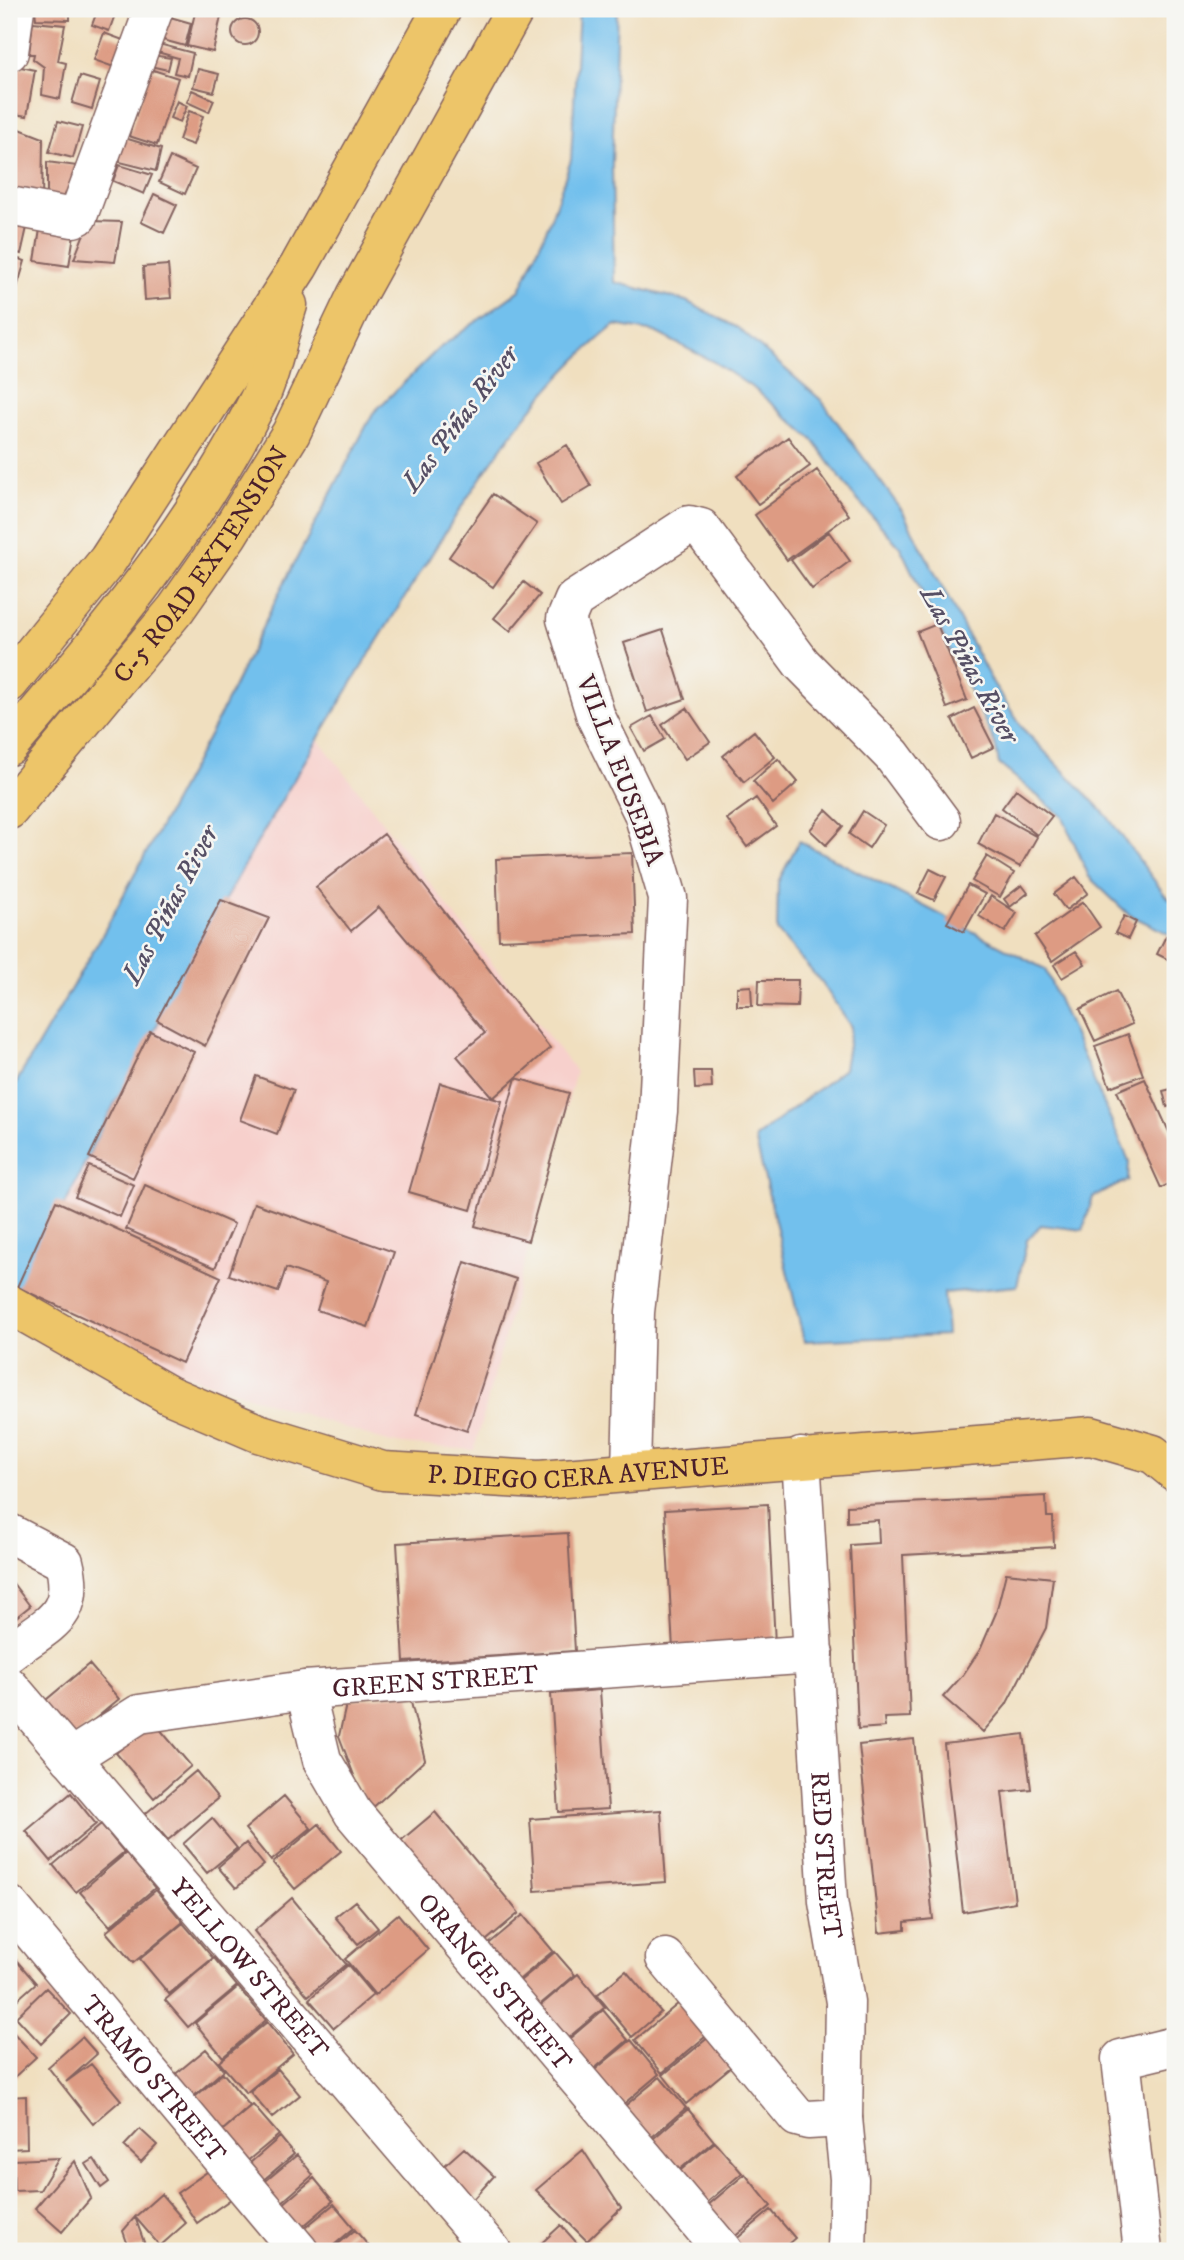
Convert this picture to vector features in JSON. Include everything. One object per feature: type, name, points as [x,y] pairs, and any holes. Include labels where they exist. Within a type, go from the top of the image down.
[{"type":"main road","name":"C-5 ROAD EXTENSION","points":[[9,683],[108,560],[299,266],[442,9]]},
{"type":"main road","name":"C-5 ROAD EXTENSION","points":[[9,810],[176,609],[228,536],[291,433],[356,296],[515,9]]},
{"type":"main road","name":"C-5 ROAD EXTENSION","points":[[259,399],[299,266]]},
{"type":"main road","name":"C-5 ROAD EXTENSION","points":[[9,746],[87,656],[176,536],[259,399],[356,296]]},
{"type":"main road","name":"P. DIEGO CERA AVENUE","points":[[12,1306],[192,1406],[258,1433],[383,1471],[539,1480],[801,1457],[1091,1436],[1153,1454],[1175,1472]]},
{"type":"street","points":[[9,52],[15,9]]},
{"type":"street","points":[[9,206],[73,218],[78,216],[154,9]]},
{"type":"street","name":"VILLA EUSEBIA","points":[[631,1471],[635,1312],[658,1111],[668,898],[643,813],[596,717],[566,619],[569,608],[574,600],[689,525],[701,528],[802,664],[892,755],[941,821]]},
{"type":"street","name":"RED STREET","points":[[801,1457],[806,1579],[814,1654],[828,1901],[845,2002],[843,2118],[849,2179],[847,2251]]},
{"type":"street","points":[[9,1533],[64,1562],[71,1588],[64,1611],[9,1653]]},
{"type":"street","name":"GREEN STREET","points":[[70,1758],[139,1714],[304,1690],[814,1654]]},
{"type":"street","name":"YELLOW STREET","points":[[9,1686],[492,2251]]},
{"type":"street","name":"ORANGE STREET","points":[[304,1690],[322,1760],[353,1814],[723,2251]]},
{"type":"street","name":"TRAMO STREET","points":[[9,1905],[299,2251]]},
{"type":"street","points":[[665,1958],[797,2117],[808,2120],[843,2118]]},
{"type":"street","points":[[1143,2251],[1121,2059],[1175,2046]]},
{"type":"shaded area","points":[[309,727],[576,1072],[474,1450],[391,1443],[188,1376],[19,1285]]},
{"type":"water","name":"Las Piñas River","points":[[579,9],[617,9],[612,164],[614,282],[686,301],[738,328],[821,400],[903,512],[991,680],[1024,730],[1107,816],[1165,895],[1175,903],[1175,937],[1128,914],[1089,877],[1063,817],[999,764],[995,743],[900,547],[852,494],[813,440],[756,390],[714,362],[655,332],[615,325],[556,381],[504,444],[381,636],[216,915],[106,1121],[43,1250],[9,1307],[9,1095],[100,939],[218,719],[284,583],[373,413],[438,349],[520,290],[549,224],[571,160]]},
{"type":"water","points":[[799,841],[1045,969],[1129,1161],[1128,1180],[1093,1197],[1083,1230],[1041,1225],[1027,1240],[1017,1286],[944,1293],[947,1335],[804,1341],[755,1138],[844,1069],[851,1027],[822,983],[777,931],[778,882]]},
{"type":"building","points":[[35,9],[70,9],[70,20],[36,19]]},
{"type":"building","points":[[98,9],[117,9],[109,31],[92,25]]},
{"type":"building","points":[[196,9],[222,12],[213,52],[187,46]]},
{"type":"building","points":[[170,17],[191,23],[185,46],[163,40]]},
{"type":"building","points":[[245,19],[254,23],[258,32],[254,41],[245,45],[236,41],[232,32],[236,23]]},
{"type":"building","points":[[33,22],[65,25],[58,61],[66,63],[60,99],[42,95],[44,67],[33,59],[34,54],[29,54]]},
{"type":"building","points":[[104,33],[134,44],[125,71],[94,60]]},
{"type":"building","points":[[155,43],[193,53],[188,76],[174,73],[178,58],[154,51]]},
{"type":"building","points":[[152,55],[171,58],[168,70],[150,66]]},
{"type":"building","points":[[16,66],[35,70],[27,116],[9,113]]},
{"type":"building","points":[[150,69],[178,78],[157,145],[129,136]]},
{"type":"building","points":[[198,69],[219,74],[214,92],[193,87]]},
{"type":"building","points":[[80,76],[100,82],[92,109],[72,103]]},
{"type":"building","points":[[192,90],[214,100],[209,112],[187,102]]},
{"type":"building","points":[[177,101],[187,106],[180,122],[170,118]]},
{"type":"building","points":[[189,111],[203,116],[193,145],[179,140]]},
{"type":"building","points":[[58,121],[82,127],[73,158],[49,152]]},
{"type":"building","points":[[12,126],[43,138],[42,203],[9,190],[9,139]]},
{"type":"building","points":[[118,136],[161,149],[156,171],[120,162]]},
{"type":"building","points":[[170,157],[196,169],[185,194],[159,182]]},
{"type":"building","points":[[47,162],[85,167],[77,208],[47,202]]},
{"type":"building","points":[[119,165],[152,175],[144,194],[113,181]]},
{"type":"building","points":[[154,194],[177,205],[164,233],[141,222]]},
{"type":"building","points":[[9,219],[28,223],[21,254],[9,251]]},
{"type":"building","points":[[89,221],[122,222],[115,262],[74,259]]},
{"type":"building","points":[[41,223],[75,228],[69,266],[35,261]]},
{"type":"building","points":[[9,256],[25,261],[16,291],[9,289]]},
{"type":"building","points":[[168,265],[171,298],[145,300],[143,267]]},
{"type":"building","points":[[788,437],[810,466],[758,504],[737,476]]},
{"type":"building","points":[[567,445],[591,486],[561,504],[536,463]]},
{"type":"building","points":[[817,470],[849,515],[787,560],[755,515]]},
{"type":"building","points":[[493,494],[537,524],[493,587],[449,557]]},
{"type":"building","points":[[829,532],[850,561],[812,589],[791,560]]},
{"type":"building","points":[[524,582],[540,595],[510,631],[494,618]]},
{"type":"building","points":[[937,624],[967,700],[947,708],[917,632]]},
{"type":"building","points":[[663,630],[685,699],[647,712],[624,643]]},
{"type":"building","points":[[687,708],[710,742],[685,759],[662,725]]},
{"type":"building","points":[[974,708],[994,747],[971,758],[952,719]]},
{"type":"building","points":[[652,716],[665,739],[644,751],[631,728]]},
{"type":"building","points":[[754,731],[775,757],[744,782],[723,756]]},
{"type":"building","points":[[778,759],[798,782],[773,804],[753,781]]},
{"type":"building","points":[[1016,789],[1052,816],[1037,835],[1002,808]]},
{"type":"building","points":[[756,798],[776,826],[747,847],[727,819]]},
{"type":"building","points":[[826,810],[843,826],[826,845],[810,830]]},
{"type":"building","points":[[863,811],[884,825],[869,848],[849,834]]},
{"type":"building","points":[[994,813],[1037,837],[1020,867],[978,844]]},
{"type":"building","points":[[384,834],[550,1048],[493,1098],[457,1056],[485,1033],[379,907],[351,931],[316,887]]},
{"type":"building","points":[[632,853],[635,934],[499,940],[496,859]]},
{"type":"building","points":[[987,856],[1014,873],[1000,897],[972,881]]},
{"type":"building","points":[[930,869],[946,877],[934,900],[918,893]]},
{"type":"building","points":[[1076,877],[1088,893],[1066,910],[1054,894]]},
{"type":"building","points":[[968,885],[985,894],[964,932],[947,923]]},
{"type":"building","points":[[1022,885],[1028,893],[1010,907],[1004,899]]},
{"type":"building","points":[[991,896],[1017,913],[1005,932],[979,916]]},
{"type":"building","points":[[221,900],[269,918],[205,1046],[157,1020]]},
{"type":"building","points":[[1083,902],[1100,927],[1052,961],[1035,936]]},
{"type":"building","points":[[1124,916],[1136,922],[1128,939],[1115,933]]},
{"type":"building","points":[[1166,936],[1175,941],[1175,963],[1157,954]]},
{"type":"building","points":[[1076,951],[1085,964],[1062,978],[1054,965]]},
{"type":"building","points":[[759,980],[798,980],[797,1007],[758,1006]]},
{"type":"building","points":[[751,986],[752,1006],[737,1006],[737,987]]},
{"type":"building","points":[[1116,991],[1132,1024],[1095,1041],[1080,1009]]},
{"type":"building","points":[[150,1031],[194,1052],[133,1178],[89,1157]]},
{"type":"building","points":[[1128,1034],[1143,1075],[1110,1087],[1095,1046]]},
{"type":"building","points":[[694,1071],[711,1071],[712,1088],[695,1089]]},
{"type":"building","points":[[256,1076],[294,1090],[277,1134],[240,1120]]},
{"type":"building","points":[[516,1078],[569,1093],[528,1241],[475,1226]]},
{"type":"building","points":[[1145,1079],[1175,1145],[1175,1181],[1161,1188],[1117,1091]]},
{"type":"building","points":[[440,1083],[502,1101],[471,1210],[409,1192]]},
{"type":"building","points":[[1175,1088],[1175,1105],[1167,1107],[1163,1091]]},
{"type":"building","points":[[89,1166],[134,1185],[120,1217],[75,1197]]},
{"type":"building","points":[[145,1185],[234,1224],[215,1268],[126,1229]]},
{"type":"building","points":[[56,1201],[221,1277],[182,1363],[17,1287]]},
{"type":"building","points":[[254,1203],[394,1252],[368,1327],[317,1310],[326,1282],[286,1268],[278,1292],[229,1275]]},
{"type":"building","points":[[465,1262],[516,1279],[467,1431],[416,1414]]},
{"type":"building","points":[[1046,1496],[1047,1517],[1053,1517],[1054,1547],[903,1555],[910,1717],[884,1718],[885,1727],[858,1729],[850,1545],[879,1543],[878,1520],[847,1522],[847,1506]]},
{"type":"building","points":[[768,1504],[775,1644],[673,1649],[665,1510]]},
{"type":"building","points":[[568,1533],[575,1651],[404,1662],[397,1543]]},
{"type":"building","points":[[1006,1573],[1053,1578],[1046,1628],[1006,1705],[983,1732],[943,1697],[963,1675],[981,1648],[996,1613]]},
{"type":"building","points":[[9,1578],[30,1606],[9,1623]]},
{"type":"building","points":[[89,1664],[119,1699],[69,1741],[40,1705]]},
{"type":"building","points":[[600,1690],[608,1809],[559,1812],[551,1694]]},
{"type":"building","points":[[409,1694],[425,1760],[368,1812],[339,1736],[347,1700]]},
{"type":"building","points":[[153,1721],[191,1766],[154,1798],[116,1753]]},
{"type":"building","points":[[1024,1734],[1031,1789],[1002,1792],[1015,1902],[963,1912],[944,1744]]},
{"type":"building","points":[[914,1739],[933,1919],[905,1922],[905,1930],[879,1933],[859,1745]]},
{"type":"building","points":[[196,1771],[218,1798],[168,1840],[145,1814]]},
{"type":"building","points":[[71,1793],[96,1824],[51,1861],[26,1831]]},
{"type":"building","points":[[284,1796],[311,1828],[271,1861],[245,1829]]},
{"type":"building","points":[[661,1810],[666,1882],[535,1891],[530,1819]]},
{"type":"building","points":[[435,1812],[519,1913],[475,1950],[391,1849]]},
{"type":"building","points":[[212,1818],[237,1848],[207,1873],[183,1844]]},
{"type":"building","points":[[101,1824],[124,1852],[76,1892],[53,1865]]},
{"type":"building","points":[[319,1824],[341,1851],[295,1889],[273,1863]]},
{"type":"building","points":[[246,1843],[264,1865],[236,1888],[218,1867]]},
{"type":"building","points":[[126,1853],[155,1888],[110,1926],[80,1892]]},
{"type":"building","points":[[156,1890],[183,1922],[133,1963],[106,1932]]},
{"type":"building","points":[[292,1898],[346,1964],[308,1996],[254,1931]]},
{"type":"building","points":[[355,1901],[378,1928],[358,1944],[335,1917]]},
{"type":"building","points":[[398,1914],[428,1950],[375,1995],[345,1959]]},
{"type":"building","points":[[523,1915],[553,1951],[507,1990],[477,1954]]},
{"type":"building","points":[[183,1923],[213,1958],[169,1994],[140,1959]]},
{"type":"building","points":[[9,1952],[36,1983],[9,2007]]},
{"type":"building","points":[[555,1952],[575,1975],[529,2014],[509,1990]]},
{"type":"building","points":[[214,1958],[237,1986],[188,2027],[165,2000]]},
{"type":"building","points":[[348,1965],[373,1995],[334,2028],[309,1999]]},
{"type":"building","points":[[626,1971],[661,2012],[632,2037],[597,1995]]},
{"type":"building","points":[[578,1974],[605,2007],[556,2048],[529,2015]]},
{"type":"building","points":[[238,1987],[266,2020],[223,2057],[195,2023]]},
{"type":"building","points":[[46,1988],[71,2014],[41,2044],[16,2017]]},
{"type":"building","points":[[685,1998],[712,2031],[662,2073],[635,2040]]},
{"type":"building","points":[[603,2010],[628,2040],[587,2075],[562,2045]]},
{"type":"building","points":[[267,2022],[293,2054],[246,2093],[219,2062]]},
{"type":"building","points":[[9,2028],[36,2057],[9,2082]]},
{"type":"building","points":[[715,2032],[738,2061],[686,2104],[663,2075]]},
{"type":"building","points":[[82,2037],[97,2054],[66,2082],[91,2064],[121,2100],[93,2124],[48,2067]]},
{"type":"building","points":[[631,2040],[659,2074],[614,2112],[585,2078]]},
{"type":"building","points":[[206,2049],[224,2070],[186,2103],[167,2081]]},
{"type":"building","points":[[278,2069],[300,2095],[272,2118],[250,2092]]},
{"type":"building","points":[[223,2073],[250,2106],[223,2130],[253,2105],[279,2135],[240,2167],[189,2102]]},
{"type":"building","points":[[660,2077],[686,2108],[640,2147],[614,2115]]},
{"type":"building","points":[[26,2096],[27,2148],[9,2149],[9,2097]]},
{"type":"building","points":[[688,2109],[714,2141],[667,2180],[641,2149]]},
{"type":"building","points":[[140,2129],[157,2145],[141,2162],[124,2146]]},
{"type":"building","points":[[280,2137],[294,2154],[255,2187],[242,2170]]},
{"type":"building","points":[[715,2142],[742,2173],[697,2211],[670,2179]]},
{"type":"building","points":[[464,2148],[494,2176],[467,2206],[436,2173]]},
{"type":"building","points":[[583,2150],[621,2208],[587,2241],[536,2190]]},
{"type":"building","points":[[297,2155],[313,2175],[273,2210],[256,2189]]},
{"type":"building","points":[[59,2158],[40,2190],[14,2191],[13,2160]]},
{"type":"building","points":[[94,2159],[109,2182],[101,2188],[86,2164]]},
{"type":"building","points":[[75,2161],[91,2198],[62,2232],[35,2208]]},
{"type":"building","points":[[210,2170],[231,2199],[197,2223],[177,2193]]},
{"type":"building","points":[[745,2174],[771,2206],[726,2244],[700,2212]]},
{"type":"building","points":[[314,2178],[333,2201],[294,2234],[275,2211]]},
{"type":"building","points":[[161,2194],[186,2223],[160,2246],[135,2217]]},
{"type":"building","points":[[334,2204],[354,2228],[327,2251],[309,2251],[295,2236]]},
{"type":"building","points":[[771,2210],[795,2238],[780,2251],[730,2251],[727,2247]]},
{"type":"building","points":[[135,2217],[145,2245],[130,2251],[123,2231]]},
{"type":"building","points":[[561,2225],[584,2251],[533,2251]]},
{"type":"building","points":[[355,2230],[373,2251],[330,2251]]}]
